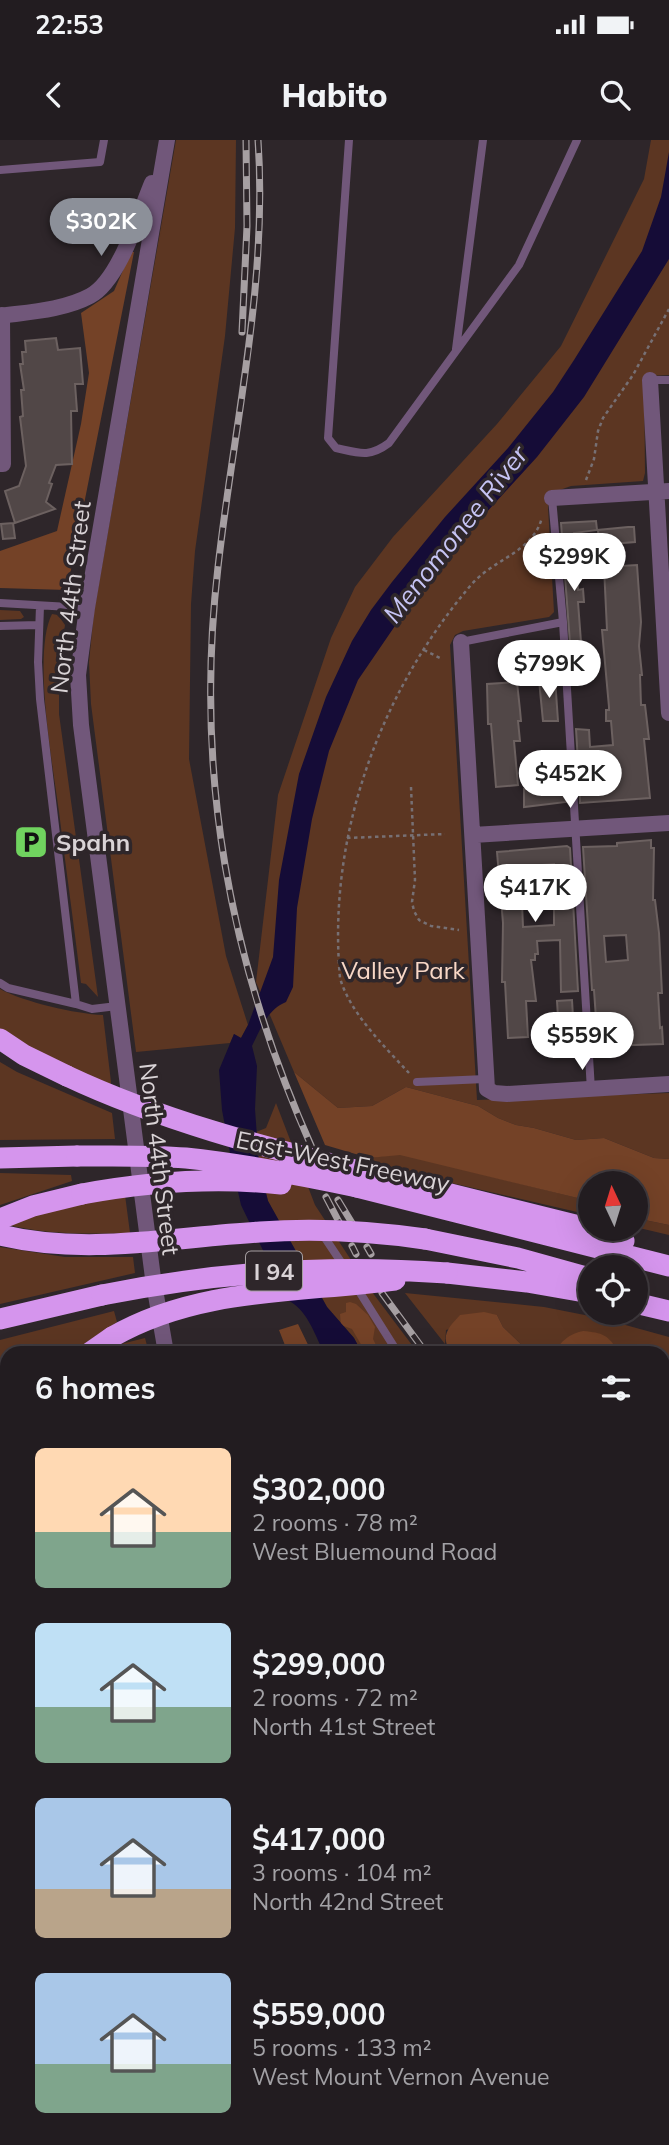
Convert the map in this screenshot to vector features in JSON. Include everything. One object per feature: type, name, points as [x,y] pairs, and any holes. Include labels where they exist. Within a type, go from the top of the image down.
[{"type":"highway","points":[[0,1039],[24,1055],[66,1076],[115,1098],[191,1126],[583,1227],[669,1257]]},
{"type":"highway","name":"East-West Freeway","points":[[0,1158],[148,1157],[204,1160],[283,1172],[398,1197],[669,1266]]},
{"type":"highway","points":[[0,1219],[33,1206],[134,1186],[246,1182],[357,1188]]},
{"type":"highway","points":[[0,1235],[23,1240],[90,1245],[140,1244],[291,1231],[356,1231],[425,1239],[507,1256],[578,1275]]},
{"type":"highway","name":"I 94","points":[[0,1319],[102,1295],[192,1279],[262,1271],[369,1268],[447,1273],[578,1291]]},
{"type":"highway","points":[[100,1346],[151,1318],[223,1298],[447,1273]]},
{"type":"highway","points":[[648,1302],[665,1310]]},
{"type":"street","name":"North 44th Street","points":[[165,1346],[153,1278],[78,702],[78,675],[87,608],[167,140]]},
{"type":"street","points":[[2,464],[1,316],[62,306],[99,291],[117,267],[163,159]]},
{"type":"street","points":[[650,380],[663,491],[669,713]]},
{"type":"street","points":[[552,498],[663,491]]},
{"type":"street","points":[[461,642],[486,1084],[494,1093],[507,1094],[669,1084]]},
{"type":"street","points":[[473,835],[669,823]]},
{"type":"lane","points":[[0,170],[100,162],[104,140]]},
{"type":"lane","points":[[349,140],[328,438],[335,447],[367,454],[389,443],[519,265],[577,140]]},
{"type":"lane","points":[[455,352],[483,140]]},
{"type":"lane","points":[[650,380],[669,380]]},
{"type":"lane","points":[[552,498],[563,622],[591,1090]]},
{"type":"lane","points":[[0,603],[87,608]]},
{"type":"lane","points":[[40,606],[38,662],[43,735],[76,1004]]},
{"type":"lane","points":[[461,642],[563,622]]},
{"type":"lane","points":[[0,626],[38,625]]},
{"type":"lane","points":[[0,983],[8,988],[92,1009],[118,1006]]},
{"type":"lane","points":[[417,1082],[486,1084]]},
{"type":"lane","points":[[315,1224],[393,1346]]},
{"type":"path","points":[[586,480],[603,418],[633,375],[669,309]]},
{"type":"path","points":[[417,1082],[362,1017],[343,988],[338,956],[338,907],[347,838],[374,748],[394,702],[433,634],[474,582],[536,535],[543,514]]},
{"type":"path","points":[[424,650],[442,659]]},
{"type":"path","points":[[411,787],[414,911],[419,920],[431,926],[459,930]]},
{"type":"path","points":[[347,838],[445,834]]},
{"type":"green space","points":[[176,140],[236,140],[235,228],[225,336],[195,551],[191,604],[189,759],[226,956],[248,1025],[241,1038],[234,1034],[230,1043],[136,1052],[91,704],[89,662],[94,612]]},
{"type":"green space","name":"Valley Park","points":[[651,140],[669,140],[669,375],[646,376],[644,379],[643,481],[571,486],[554,492],[548,507],[554,612],[549,617],[463,631],[455,635],[450,645],[477,1100],[669,1093],[669,1159],[654,1158],[604,1138],[576,1140],[516,1125],[478,1106],[406,1087],[372,1106],[338,1108],[294,1072],[256,982],[278,795],[331,638],[355,587],[393,537],[497,424],[561,346],[644,179]]},
{"type":"green space","points":[[0,610],[20,611],[24,617],[0,620]]},
{"type":"green space","points":[[52,614],[58,615],[65,625],[59,666],[59,714],[98,997],[86,984],[81,983],[49,739],[44,655],[46,632]]},
{"type":"green space","points":[[0,989],[50,1006],[103,1015],[110,1087],[0,1032]]},
{"type":"green space","points":[[0,1062],[112,1113],[115,1139],[0,1140]]},
{"type":"green space","points":[[276,1103],[315,1205],[372,1292],[413,1346],[358,1346],[327,1307],[268,1201],[259,1165],[256,1132],[266,1128]]},
{"type":"green space","points":[[400,1154],[578,1198],[578,1212],[391,1169],[369,1158]]},
{"type":"green space","points":[[0,1173],[71,1175],[72,1181],[0,1205]]},
{"type":"green space","points":[[125,1195],[130,1233],[51,1232],[5,1224],[32,1215]]},
{"type":"green space","points":[[648,1221],[669,1225],[669,1235],[648,1230]]},
{"type":"green space","points":[[0,1247],[65,1257],[133,1257],[135,1273],[0,1304]]},
{"type":"green space","points":[[405,1293],[544,1307],[578,1314],[578,1325],[625,1325],[669,1337],[669,1346],[523,1346],[503,1327],[497,1315],[446,1330],[445,1344]]},
{"type":"green space","points":[[114,1311],[117,1322],[81,1346],[0,1346],[0,1340]]},
{"type":"green space","points":[[145,1338],[147,1346],[113,1346]]},
{"type":"shaded area","points":[[131,252],[134,252],[67,590],[0,588],[0,551],[57,531],[81,424],[89,373],[81,313],[114,291]]},
{"type":"shaded area","points":[[294,1072],[338,1108],[372,1106],[406,1087],[478,1106],[516,1125],[576,1140],[604,1138],[654,1158],[669,1159],[669,1225],[648,1221],[648,1171],[578,1171],[578,1198],[400,1155],[369,1158],[325,1145]]},
{"type":"shaded area","points":[[346,1303],[356,1304],[368,1315],[375,1327],[373,1339],[376,1346],[362,1346],[352,1329],[341,1325],[340,1314],[346,1312]]},
{"type":"shaded area","points":[[484,1312],[497,1315],[503,1327],[523,1346],[448,1346],[447,1332],[460,1315]]},
{"type":"shaded area","points":[[298,1324],[309,1346],[285,1346],[279,1330]]},
{"type":"shaded area","points":[[583,1331],[596,1333],[604,1336],[615,1346],[559,1346],[574,1334]]},
{"type":"water","name":"Menomonee River","points":[[669,152],[669,259],[584,397],[537,457],[474,526],[399,620],[358,680],[329,751],[312,819],[297,908],[293,987],[286,1002],[279,1005],[265,1020],[252,1046],[257,1066],[255,1109],[259,1165],[268,1201],[327,1307],[358,1346],[321,1346],[305,1315],[287,1300],[241,1205],[222,1110],[219,1070],[234,1034],[241,1038],[248,1025],[273,957],[279,880],[299,774],[326,697],[352,641],[371,610],[445,517],[508,448],[553,392],[642,251],[661,197]]},
{"type":"building","points":[[56,338],[58,350],[80,348],[83,384],[75,384],[77,411],[71,411],[72,464],[56,465],[49,483],[52,484],[46,502],[55,509],[15,523],[5,491],[19,486],[26,466],[20,417],[23,416],[21,390],[24,390],[20,364],[23,364],[22,352],[26,352],[25,341]]},
{"type":"building","points":[[596,521],[597,530],[574,533],[578,590],[583,589],[584,602],[578,602],[584,682],[573,683],[561,523]]},
{"type":"building","points":[[13,523],[15,538],[3,539],[1,524]]},
{"type":"building","points":[[634,527],[635,542],[599,545],[598,530]]},
{"type":"building","points":[[637,565],[641,622],[641,705],[645,705],[649,739],[644,739],[650,798],[580,803],[580,792],[613,789],[615,786],[613,762],[578,762],[576,729],[589,730],[590,747],[613,745],[611,721],[606,721],[606,710],[609,710],[609,707],[602,630],[607,630],[604,567]]},
{"type":"building","points":[[555,678],[558,721],[543,721],[539,680]]},
{"type":"building","points":[[517,682],[521,721],[518,721],[520,741],[514,741],[518,785],[496,787],[491,724],[488,724],[487,684]]},
{"type":"building","points":[[562,768],[566,802],[524,807],[524,789],[550,787],[548,769]]},
{"type":"building","points":[[651,840],[651,848],[654,848],[653,900],[659,933],[662,993],[658,993],[663,1044],[605,1046],[605,1054],[595,1055],[594,1033],[597,1033],[583,847],[617,846],[617,843]],"holes":[[[626,935],[628,960],[606,962],[604,936]]]},
{"type":"building","points":[[567,846],[570,848],[578,991],[561,992],[560,940],[537,941],[538,954],[535,954],[535,960],[531,960],[536,1001],[526,1001],[528,1037],[508,1038],[505,982],[502,982],[503,923],[497,852]],"holes":[[[554,864],[554,925],[523,927],[522,903],[525,903],[525,899],[531,899],[529,866]]]},
{"type":"building","points":[[572,1000],[573,1017],[558,1017],[557,1001]]},
{"type":"railway","points":[[242,332],[247,226],[246,140]]},
{"type":"railway","points":[[258,140],[260,194],[254,301],[218,567],[212,643],[211,718],[215,792],[225,865],[259,1008],[313,1150]]},
{"type":"railway","points":[[326,1197],[339,1222]]},
{"type":"railway","points":[[338,1200],[352,1223]]},
{"type":"railway","points":[[352,1246],[356,1254]]},
{"type":"railway","points":[[367,1247],[371,1254]]},
{"type":"railway","points":[[382,1293],[421,1346]]},
{"type":"place","name":"Spahn","points":[[31,842]]}]
